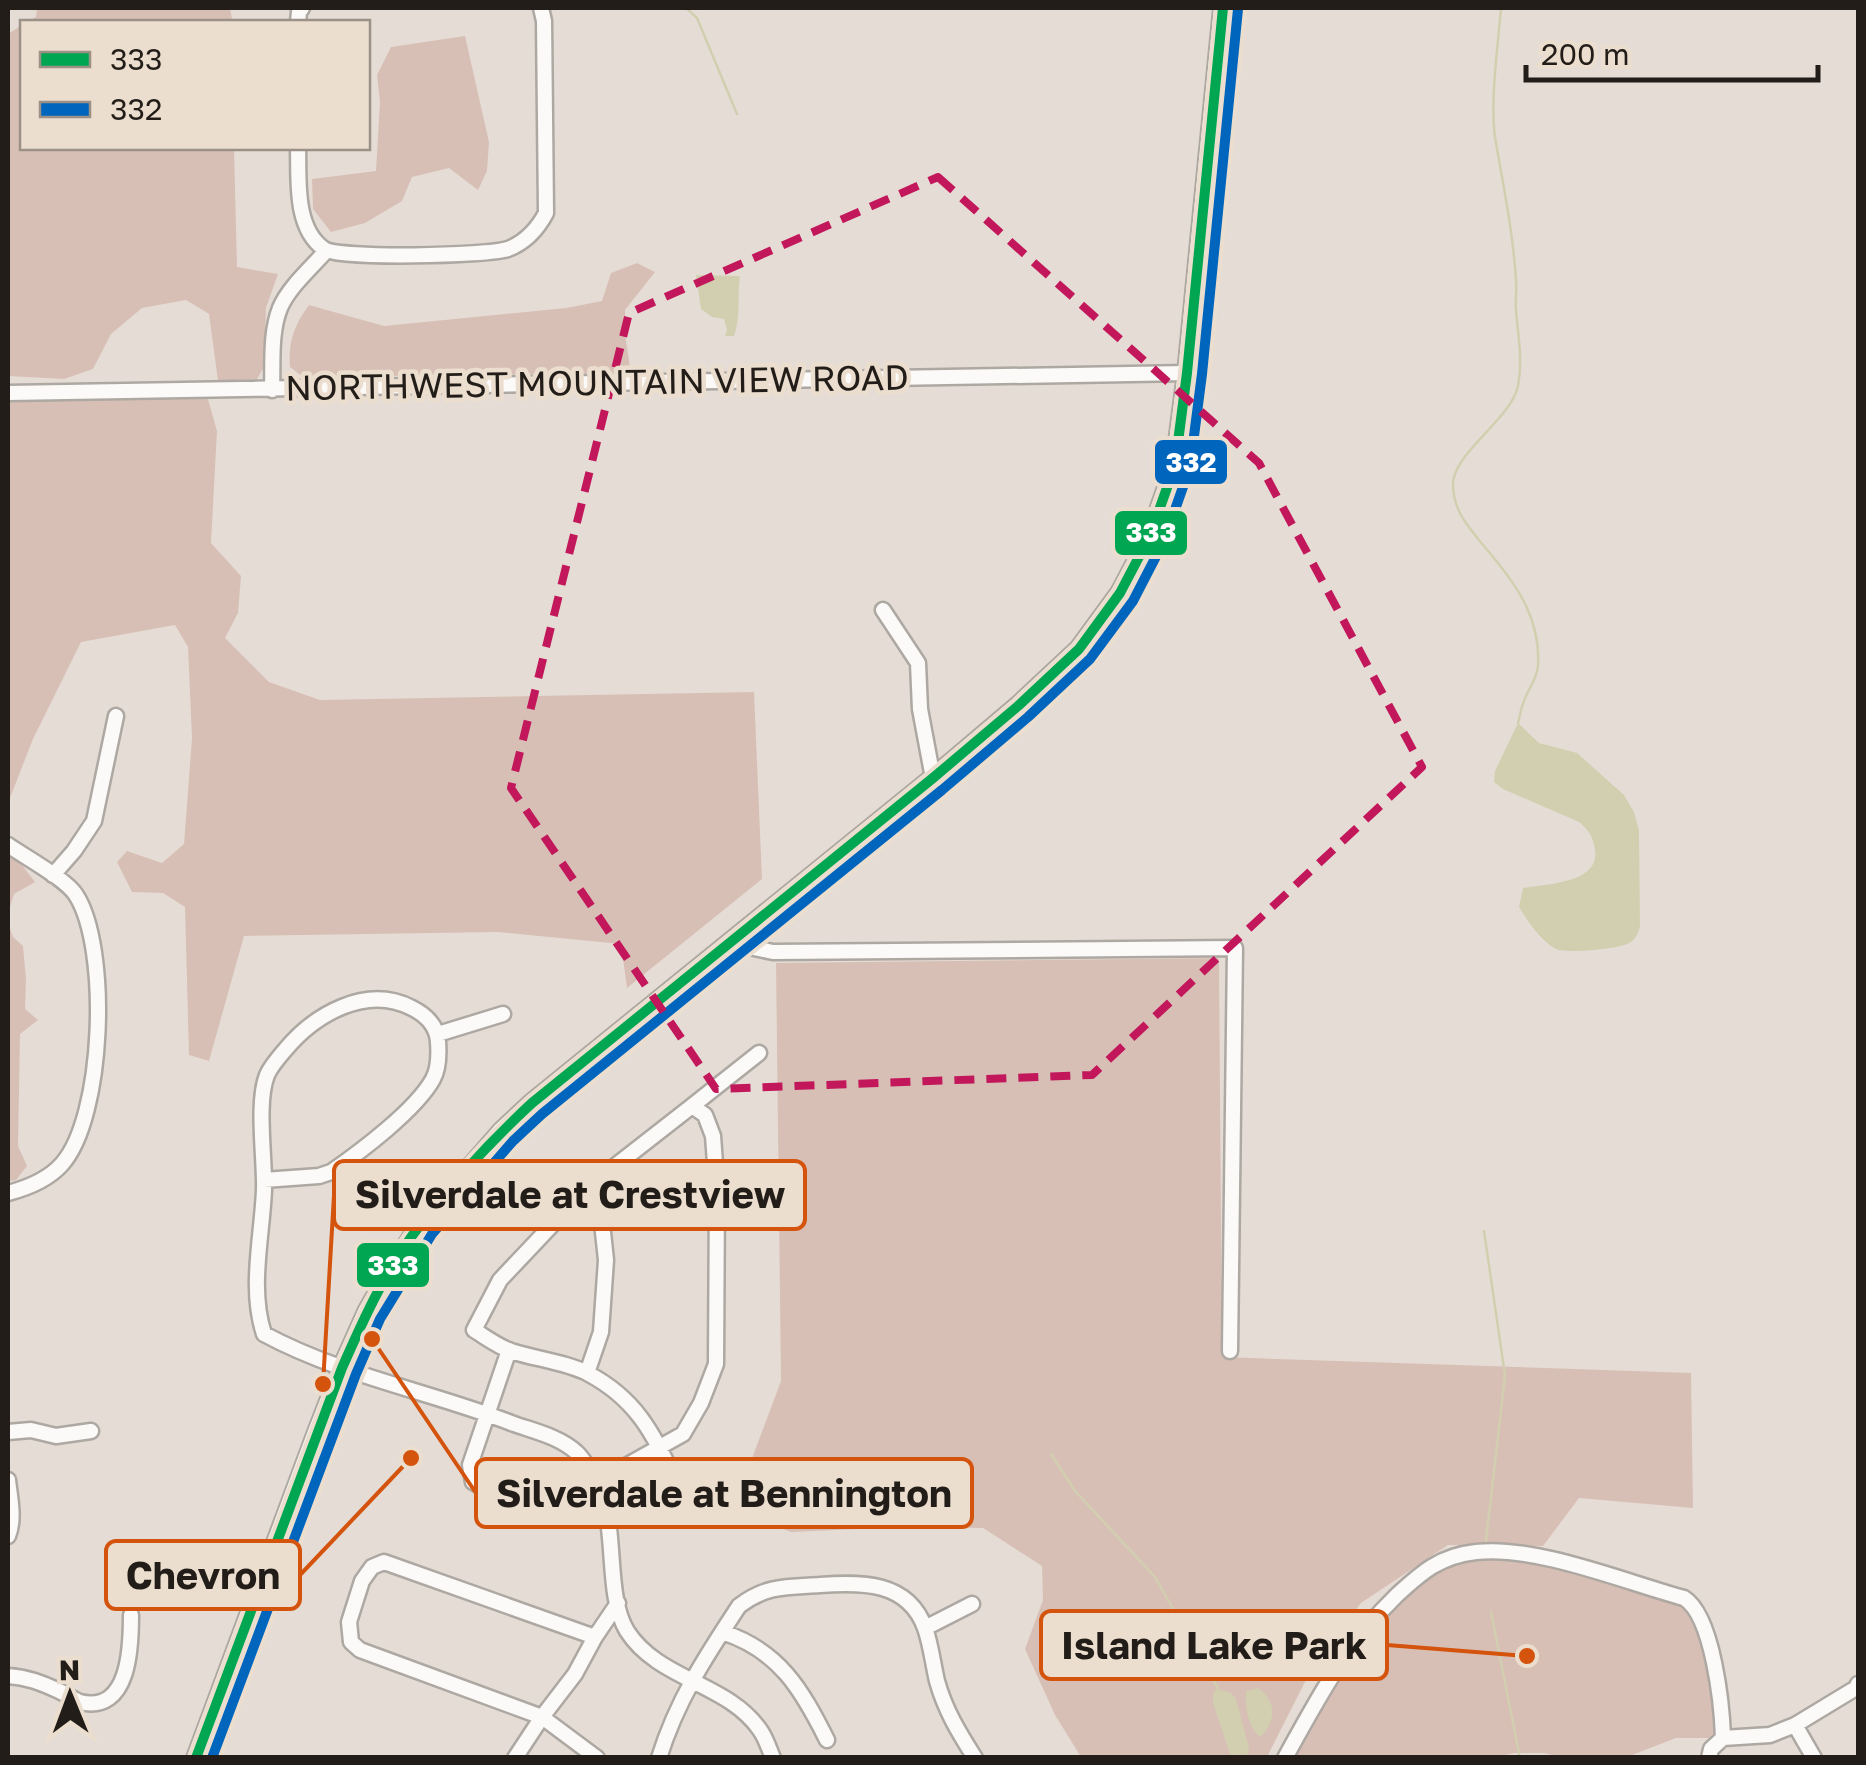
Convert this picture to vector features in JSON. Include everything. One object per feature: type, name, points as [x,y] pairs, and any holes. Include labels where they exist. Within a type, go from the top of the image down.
[{"type":"main road","points":[[196,1758],[342,1368],[404,1248],[438,1203],[532,1102],[933,778],[1065,664],[1120,593],[1150,536],[1179,445],[1223,8]]},
{"type":"street","points":[[298,150],[299,194],[305,222],[326,251],[360,255],[503,251],[525,241],[546,213],[541,8]]},
{"type":"street","points":[[272,390],[274,333],[280,309],[326,251]]},
{"type":"street","name":"NORTHWEST MOUNTAIN VIEW ROAD","points":[[8,393],[1187,373]]},
{"type":"street","points":[[883,610],[918,662],[920,709],[933,778]]},
{"type":"street","points":[[53,876],[94,821],[116,716]]},
{"type":"street","points":[[8,845],[74,890],[89,929],[98,1002],[94,1070],[70,1151],[51,1174],[8,1193]]},
{"type":"street","points":[[730,942],[773,952],[1236,948],[1230,1351]]},
{"type":"street","points":[[264,1180],[331,1172],[414,1102],[434,1078],[439,1056],[438,1034],[422,1014],[383,998],[333,1010],[298,1034],[265,1081],[257,1290],[258,1316],[264,1334],[342,1368],[487,1413],[558,1440],[577,1453],[597,1482],[607,1509],[618,1602],[626,1630],[648,1655],[743,1712],[760,1730],[772,1758]]},
{"type":"street","points":[[438,1034],[503,1014]]},
{"type":"street","points":[[682,1494],[644,1421],[627,1400],[587,1373],[509,1350],[474,1330],[500,1280],[587,1188],[758,1053]]},
{"type":"street","points":[[509,1350],[470,1465],[473,1482],[487,1490],[540,1505],[562,1502],[683,1434],[701,1404],[716,1364],[714,1136],[705,1116],[692,1106]]},
{"type":"street","points":[[587,1188],[600,1214],[606,1260],[601,1332],[587,1373]]},
{"type":"street","points":[[8,1432],[31,1430],[56,1436],[91,1431]]},
{"type":"street","points":[[8,1480],[8,1536]]},
{"type":"street","points":[[1285,1758],[1323,1689],[1371,1620],[1422,1571],[1443,1560],[1476,1552],[1552,1560],[1684,1598],[1692,1604],[1706,1634],[1722,1712],[1723,1738]]},
{"type":"street","points":[[594,1637],[384,1562],[372,1566],[362,1581],[349,1622],[351,1642],[360,1650],[542,1717],[597,1758]]},
{"type":"street","points":[[659,1758],[690,1681],[739,1606],[770,1588],[846,1583],[878,1585],[895,1592],[917,1612],[952,1721],[975,1758]]},
{"type":"street","points":[[515,1758],[575,1674],[618,1602]]},
{"type":"street","points":[[925,1628],[972,1604]]},
{"type":"street","points":[[8,1676],[33,1679],[80,1702],[104,1700],[116,1691],[127,1667],[131,1616]]},
{"type":"street","points":[[722,1632],[761,1649],[778,1663],[803,1695],[827,1740]]},
{"type":"street","points":[[1708,1758],[1723,1738],[1770,1735],[1794,1726],[1858,1684]]},
{"type":"street","points":[[1794,1726],[1814,1758]]},
{"type":"highlighted area","points":[[938,177],[1259,463],[1422,767],[1092,1075],[716,1089],[511,788],[629,313]]},
{"type":"shaded area","points":[[37,8],[230,8],[233,20],[31,20],[36,17]]},
{"type":"shaded area","points":[[20,26],[20,150],[234,150],[237,267],[278,274],[266,308],[264,367],[257,379],[218,381],[209,314],[186,300],[142,308],[111,334],[93,369],[64,379],[8,376],[8,34]]},
{"type":"shaded area","points":[[465,36],[489,142],[487,171],[478,190],[449,168],[412,177],[402,201],[365,223],[331,232],[313,209],[312,179],[376,171],[380,102],[377,75],[391,47]]},
{"type":"shaded area","points":[[637,263],[655,272],[625,310],[631,373],[303,377],[290,367],[293,334],[309,305],[384,326],[566,308],[602,301],[611,273]]},
{"type":"shaded area","points":[[696,275],[740,276],[734,336],[725,336],[724,319],[701,309]]},
{"type":"shaded area","points":[[206,392],[217,431],[211,543],[241,576],[238,613],[225,638],[269,682],[320,700],[754,692],[762,879],[627,988],[621,944],[498,932],[244,936],[209,1061],[189,1055],[185,907],[163,893],[132,892],[117,862],[127,851],[162,863],[184,844],[192,738],[188,647],[175,625],[81,642],[33,739],[8,803],[8,393]]},
{"type":"shaded area","points":[[1518,723],[1539,743],[1577,753],[1624,795],[1634,812],[1639,830],[1640,926],[1630,943],[1591,950],[1556,949],[1540,936],[1519,907],[1523,888],[1581,875],[1594,861],[1595,850],[1590,834],[1579,822],[1494,782],[1495,771]]},
{"type":"shaded area","points":[[8,851],[35,882],[14,894],[8,914]]},
{"type":"shaded area","points":[[8,923],[13,937],[23,946],[25,1009],[38,1020],[20,1034],[18,1146],[27,1166],[16,1180],[8,1181]]},
{"type":"shaded area","points":[[1219,958],[1222,1357],[1691,1373],[1693,1508],[1579,1498],[1543,1546],[1448,1545],[1361,1603],[1308,1676],[1267,1757],[1081,1757],[1055,1715],[1025,1649],[1043,1600],[1042,1566],[983,1528],[791,1532],[754,1518],[751,1461],[781,1381],[776,963]]},
{"type":"shaded area","points":[[1507,1553],[1683,1598],[1697,1611],[1723,1738],[1676,1738],[1627,1757],[1514,1753],[1490,1758],[1285,1758],[1349,1648],[1443,1560]]},
{"type":"shaded area","points":[[1258,1688],[1269,1699],[1272,1711],[1270,1724],[1261,1737],[1250,1723],[1246,1703],[1246,1691]]},
{"type":"shaded area","points":[[1218,1689],[1236,1699],[1249,1748],[1247,1757],[1231,1757],[1213,1703],[1213,1693]]},
{"type":"waterway","points":[[686,8],[697,18],[737,114]]},
{"type":"waterway","points":[[1501,8],[1494,123],[1515,262],[1518,386],[1505,411],[1461,462],[1453,486],[1463,518],[1515,586],[1535,631],[1537,671],[1518,723]]},
{"type":"waterway","points":[[1484,1231],[1505,1375],[1486,1541]]},
{"type":"waterway","points":[[1051,1454],[1075,1491],[1155,1577],[1218,1688]]},
{"type":"waterway","points":[[1491,1612],[1520,1758]]},
{"type":"transit line","name":"333","points":[[196,1758],[342,1368],[387,1275],[434,1208],[532,1103],[1018,706],[1079,649],[1120,593],[1150,536],[1175,465],[1223,8]]},
{"type":"transit line","name":"332","points":[[212,1758],[356,1374],[380,1319],[432,1234],[513,1141],[542,1114],[1028,717],[1090,659],[1133,601],[1164,541],[1190,467],[1238,9]]},
{"type":"place","name":"Silverdale at Bennington","points":[[372,1339]]},
{"type":"place","name":"Silverdale at Crestview","points":[[323,1384]]},
{"type":"place","name":"Chevron","points":[[411,1458]]},
{"type":"place","name":"Island Lake Park","points":[[1527,1656]]}]
